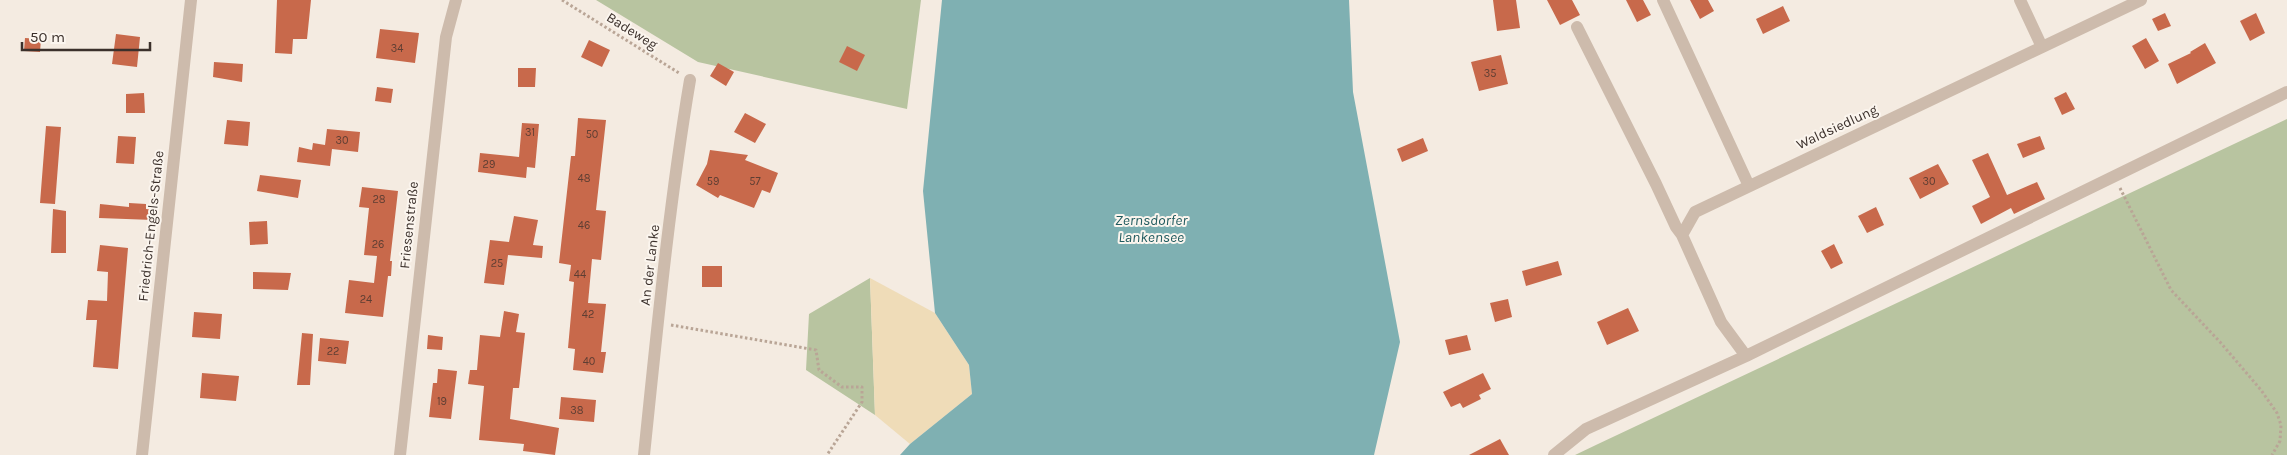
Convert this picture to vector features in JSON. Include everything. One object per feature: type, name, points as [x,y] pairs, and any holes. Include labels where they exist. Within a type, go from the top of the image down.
[{"type":"street","name":"Friedrich-Engels-Straße","points":[[142,455],[191,0]]},
{"type":"street","name":"Friesenstraße","points":[[400,455],[444,46],[456,0]]},
{"type":"street","points":[[1664,0],[1749,186]]},
{"type":"street","points":[[2020,0],[2042,47]]},
{"type":"street","name":"Waldsiedlung","points":[[1682,235],[1695,212],[2141,0]]},
{"type":"street","points":[[1577,28],[1682,235],[1721,322],[1746,356]]},
{"type":"street","name":"An der Lanke","points":[[644,455],[658,324],[690,80]]},
{"type":"street","points":[[1554,455],[1586,429],[1746,356],[2287,92]]},
{"type":"path","name":"Badeweg","points":[[562,0],[690,80]]},
{"type":"path","points":[[2114,176],[2171,290],[2220,342],[2261,390],[2277,414],[2281,425],[2280,442],[2272,455]]},
{"type":"path","points":[[658,324],[816,350],[819,370],[842,387],[862,388],[862,402],[828,455]]},
{"type":"green space","points":[[596,0],[921,0],[907,109],[698,62]]},
{"type":"green space","points":[[2287,119],[2287,455],[1575,455],[1598,444]]},
{"type":"green space","points":[[870,278],[875,415],[806,370],[809,314]]},
{"type":"sand","points":[[870,278],[935,313],[969,365],[972,394],[910,444],[875,415]]},
{"type":"water","name":"Zernsdorfer Lankensee","points":[[942,0],[1349,0],[1353,92],[1400,342],[1374,455],[900,455],[910,444],[972,394],[969,365],[935,313],[923,191]]},
{"type":"building","points":[[277,0],[311,0],[307,39],[293,39],[292,54],[275,53]]},
{"type":"building","points":[[1493,0],[1516,0],[1520,28],[1497,31]]},
{"type":"building","points":[[1547,0],[1572,0],[1580,15],[1560,25]]},
{"type":"building","points":[[1626,0],[1643,0],[1651,15],[1637,22]]},
{"type":"building","points":[[1690,0],[1708,0],[1714,11],[1700,19]]},
{"type":"building","points":[[1783,6],[1790,21],[1763,34],[1756,19]]},
{"type":"building","points":[[2165,13],[2171,26],[2158,31],[2152,19]]},
{"type":"building","points":[[2256,13],[2265,33],[2250,41],[2240,21]]},
{"type":"building","points":[[380,29],[419,33],[415,63],[376,58]]},
{"type":"building","points":[[116,34],[140,37],[137,67],[112,64]]},
{"type":"building","points":[[25,38],[41,39],[40,52],[24,51]]},
{"type":"building","points":[[2146,38],[2159,61],[2145,69],[2132,46]]},
{"type":"building","points":[[589,40],[610,50],[602,67],[581,57]]},
{"type":"building","points":[[2205,43],[2216,63],[2177,84],[2168,64],[2191,53]]},
{"type":"building","points":[[847,46],[865,55],[857,71],[839,62]]},
{"type":"building","points":[[1501,55],[1508,84],[1479,91],[1471,62]]},
{"type":"building","points":[[214,62],[243,64],[242,82],[213,77]]},
{"type":"building","points":[[718,63],[734,72],[726,86],[710,76]]},
{"type":"building","points":[[518,68],[536,68],[535,87],[518,87]]},
{"type":"building","points":[[377,87],[393,89],[391,103],[375,101]]},
{"type":"building","points":[[2066,92],[2075,109],[2062,115],[2054,98]]},
{"type":"building","points":[[144,93],[145,113],[126,113],[126,94]]},
{"type":"building","points":[[745,113],[766,124],[755,143],[734,132]]},
{"type":"building","points":[[578,118],[606,120],[596,210],[606,211],[601,260],[592,259],[588,303],[606,304],[601,352],[606,352],[603,373],[573,370],[575,349],[568,348],[574,282],[569,281],[571,265],[559,263],[571,156],[575,156]]},
{"type":"building","points":[[227,120],[250,122],[248,146],[224,144]]},
{"type":"building","points":[[522,123],[539,124],[535,168],[527,167],[526,178],[478,172],[480,153],[519,157]]},
{"type":"building","points":[[46,126],[61,127],[55,204],[40,203]]},
{"type":"building","points":[[327,129],[360,132],[358,152],[332,149],[330,166],[297,162],[299,147],[312,150],[313,143],[325,145]]},
{"type":"building","points":[[118,136],[136,137],[134,164],[116,163]]},
{"type":"building","points":[[2040,136],[2045,149],[2023,158],[2017,144]]},
{"type":"building","points":[[1423,138],[1428,151],[1402,162],[1397,149]]},
{"type":"building","points":[[710,150],[748,155],[745,160],[778,173],[770,193],[762,190],[754,208],[720,195],[718,198],[696,185],[707,164]]},
{"type":"building","points":[[1988,153],[2007,195],[2037,182],[2045,199],[2014,214],[2011,208],[1981,224],[1972,206],[1990,197],[1972,160]]},
{"type":"building","points":[[1938,164],[1949,184],[1920,199],[1909,178]]},
{"type":"building","points":[[260,175],[301,180],[298,198],[257,191]]},
{"type":"building","points":[[362,187],[398,191],[390,261],[392,261],[391,276],[388,276],[383,317],[345,313],[349,280],[374,283],[377,256],[364,255],[369,208],[359,207]]},
{"type":"building","points":[[129,203],[146,204],[146,209],[154,210],[153,220],[99,218],[100,204],[129,207]]},
{"type":"building","points":[[1876,207],[1884,225],[1867,233],[1858,216]]},
{"type":"building","points":[[53,209],[66,211],[66,253],[51,253]]},
{"type":"building","points":[[514,216],[538,220],[533,245],[543,246],[542,258],[508,255],[504,285],[484,283],[490,240],[509,242]]},
{"type":"building","points":[[267,221],[268,244],[250,245],[249,222]]},
{"type":"building","points":[[1834,244],[1843,263],[1831,269],[1821,251]]},
{"type":"building","points":[[100,245],[128,248],[118,369],[93,367],[97,320],[86,320],[88,300],[107,301],[108,272],[97,271]]},
{"type":"building","points":[[1558,261],[1562,275],[1526,286],[1522,271]]},
{"type":"building","points":[[702,266],[722,266],[722,287],[702,287]]},
{"type":"building","points":[[253,272],[291,273],[288,290],[253,289]]},
{"type":"building","points":[[1508,299],[1512,317],[1495,322],[1490,303]]},
{"type":"building","points":[[1628,308],[1639,331],[1607,345],[1597,322]]},
{"type":"building","points":[[504,311],[519,314],[516,332],[525,333],[519,388],[513,388],[510,419],[559,428],[555,455],[523,451],[524,444],[479,440],[484,386],[468,384],[470,370],[477,370],[480,335],[500,337]]},
{"type":"building","points":[[194,312],[222,314],[220,339],[192,337]]},
{"type":"building","points":[[302,333],[313,334],[310,385],[297,385]]},
{"type":"building","points":[[428,335],[443,337],[442,350],[427,349]]},
{"type":"building","points":[[1467,335],[1471,350],[1449,355],[1445,340]]},
{"type":"building","points":[[320,338],[349,341],[346,364],[318,361]]},
{"type":"building","points":[[438,369],[457,371],[451,419],[429,417],[433,383],[437,383]]},
{"type":"building","points":[[202,373],[239,376],[236,401],[200,398]]},
{"type":"building","points":[[1483,373],[1491,389],[1479,395],[1481,399],[1463,408],[1460,403],[1451,407],[1443,392]]},
{"type":"building","points":[[561,397],[596,400],[594,422],[559,419]]},
{"type":"building","points":[[1500,439],[1509,455],[1469,455]]}]
